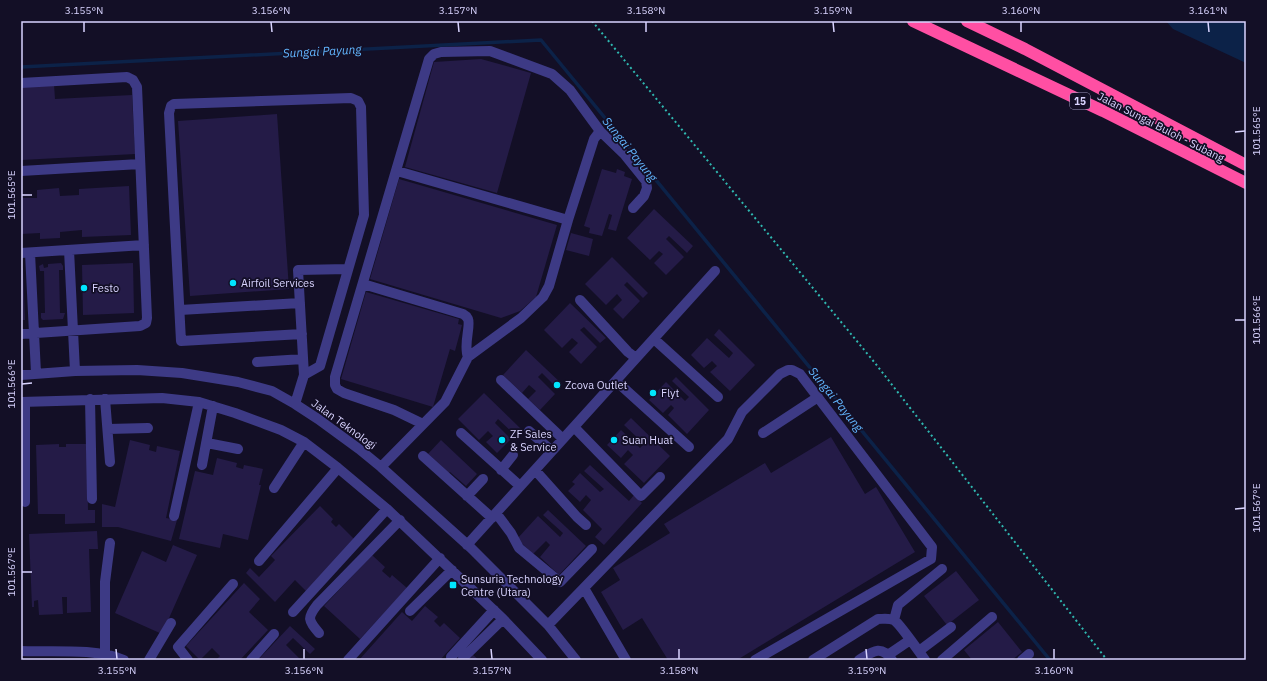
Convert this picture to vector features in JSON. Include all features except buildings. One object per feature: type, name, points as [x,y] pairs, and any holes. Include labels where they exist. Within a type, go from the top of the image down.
[{"type":"highway","name":"Jalan Sungai Buloh - Subang","points":[[913,21],[1103,111],[1246,183]]},
{"type":"highway","name":"Jalan Sungai Buloh - Subang","points":[[967,21],[1025,49],[1246,165]]},
{"type":"street","points":[[422,424],[394,410],[344,393],[335,385],[335,377],[430,59],[434,54],[442,52],[490,51],[552,74],[570,90],[600,131],[625,155],[646,181],[647,188],[644,196],[633,208]]},
{"type":"street","points":[[21,83],[127,77],[134,80],[137,87],[147,318],[146,323],[140,326],[21,334]]},
{"type":"street","points":[[302,334],[181,341],[169,113],[171,106],[174,104],[352,98],[358,101],[361,107],[364,216],[320,366],[304,375]]},
{"type":"street","points":[[380,466],[445,402],[468,357],[521,318],[543,297],[549,286],[594,139],[600,131]]},
{"type":"street","points":[[21,171],[140,164]]},
{"type":"street","points":[[397,171],[568,220]]},
{"type":"street","points":[[36,373],[34,333],[25,253],[144,245]]},
{"type":"street","points":[[69,250],[75,371]]},
{"type":"street","points":[[295,404],[304,375],[298,270],[348,268]]},
{"type":"street","points":[[467,545],[716,271]]},
{"type":"street","points":[[363,284],[463,314],[468,319],[466,347],[468,357]]},
{"type":"street","points":[[580,300],[628,352],[636,358]]},
{"type":"street","points":[[180,310],[300,302]]},
{"type":"street","points":[[654,339],[718,397]]},
{"type":"street","points":[[257,362],[303,359]]},
{"type":"street","name":"Jalan Teknologi","points":[[21,375],[75,371],[137,370],[182,373],[238,382],[272,391],[295,404],[359,449],[380,466],[467,545],[548,625],[576,660]]},
{"type":"street","points":[[548,625],[728,439],[742,412],[780,374],[788,370],[792,370],[800,374],[932,547],[931,559],[756,660]]},
{"type":"street","points":[[501,380],[563,439]]},
{"type":"street","points":[[616,381],[689,447]]},
{"type":"street","points":[[763,433],[818,397]]},
{"type":"street","points":[[25,502],[23,402],[162,398],[199,402],[213,406],[281,430],[304,442],[338,468],[400,520],[494,610],[542,660]]},
{"type":"street","points":[[90,399],[92,499]]},
{"type":"street","points":[[105,399],[110,462]]},
{"type":"street","points":[[174,516],[199,402]]},
{"type":"street","points":[[202,465],[213,406]]},
{"type":"street","points":[[574,427],[641,496],[660,477]]},
{"type":"street","points":[[108,429],[148,428]]},
{"type":"street","points":[[529,431],[552,452]]},
{"type":"street","points":[[461,433],[520,486]]},
{"type":"street","points":[[274,488],[304,442]]},
{"type":"street","points":[[207,443],[238,449]]},
{"type":"street","points":[[501,470],[513,455]]},
{"type":"street","points":[[424,456],[467,496],[494,516],[511,533],[519,548],[560,582],[592,549]]},
{"type":"street","points":[[259,561],[338,468]]},
{"type":"street","points":[[535,470],[586,525]]},
{"type":"street","points":[[467,496],[483,479]]},
{"type":"street","points":[[293,612],[387,508]]},
{"type":"street","points":[[319,632],[311,623],[309,618],[317,604],[400,520]]},
{"type":"street","points":[[105,654],[105,582],[110,543]]},
{"type":"street","points":[[348,660],[440,558]]},
{"type":"street","points":[[894,620],[898,605],[942,569]]},
{"type":"street","points":[[410,611],[452,570]]},
{"type":"street","points":[[188,660],[178,647],[233,584]]},
{"type":"street","points":[[584,588],[626,660]]},
{"type":"street","points":[[451,657],[494,610]]},
{"type":"street","points":[[942,660],[992,617]]},
{"type":"street","points":[[463,658],[503,619]]},
{"type":"street","points":[[813,660],[878,619],[894,620],[900,625],[925,660]]},
{"type":"street","points":[[149,660],[171,623]]},
{"type":"street","points":[[919,651],[951,627]]},
{"type":"street","points":[[251,660],[274,634]]},
{"type":"street","points":[[859,660],[875,651],[884,651],[890,658],[910,640]]},
{"type":"street","points":[[21,652],[58,656],[105,654],[124,660]]},
{"type":"path","points":[[592,21],[875,363],[1107,660]]},
{"type":"water","points":[[1166,21],[1246,21],[1246,63],[1173,29]]},
{"type":"waterway","name":"Sungai Payung","points":[[21,67],[541,40],[1050,660]]},
{"type":"place","name":"Airfoil Services","points":[[233,283]]},
{"type":"place","name":"Festo","points":[[84,288]]},
{"type":"place","name":"Zcova Outlet","points":[[557,385]]},
{"type":"place","name":"Flyt","points":[[653,393]]},
{"type":"place","name":"ZF Sales & Service","points":[[502,440]]},
{"type":"place","name":"Suan Huat","points":[[614,440]]},
{"type":"place","name":"Sunsuria Technology Centre (Utara)","points":[[453,585]]}]
